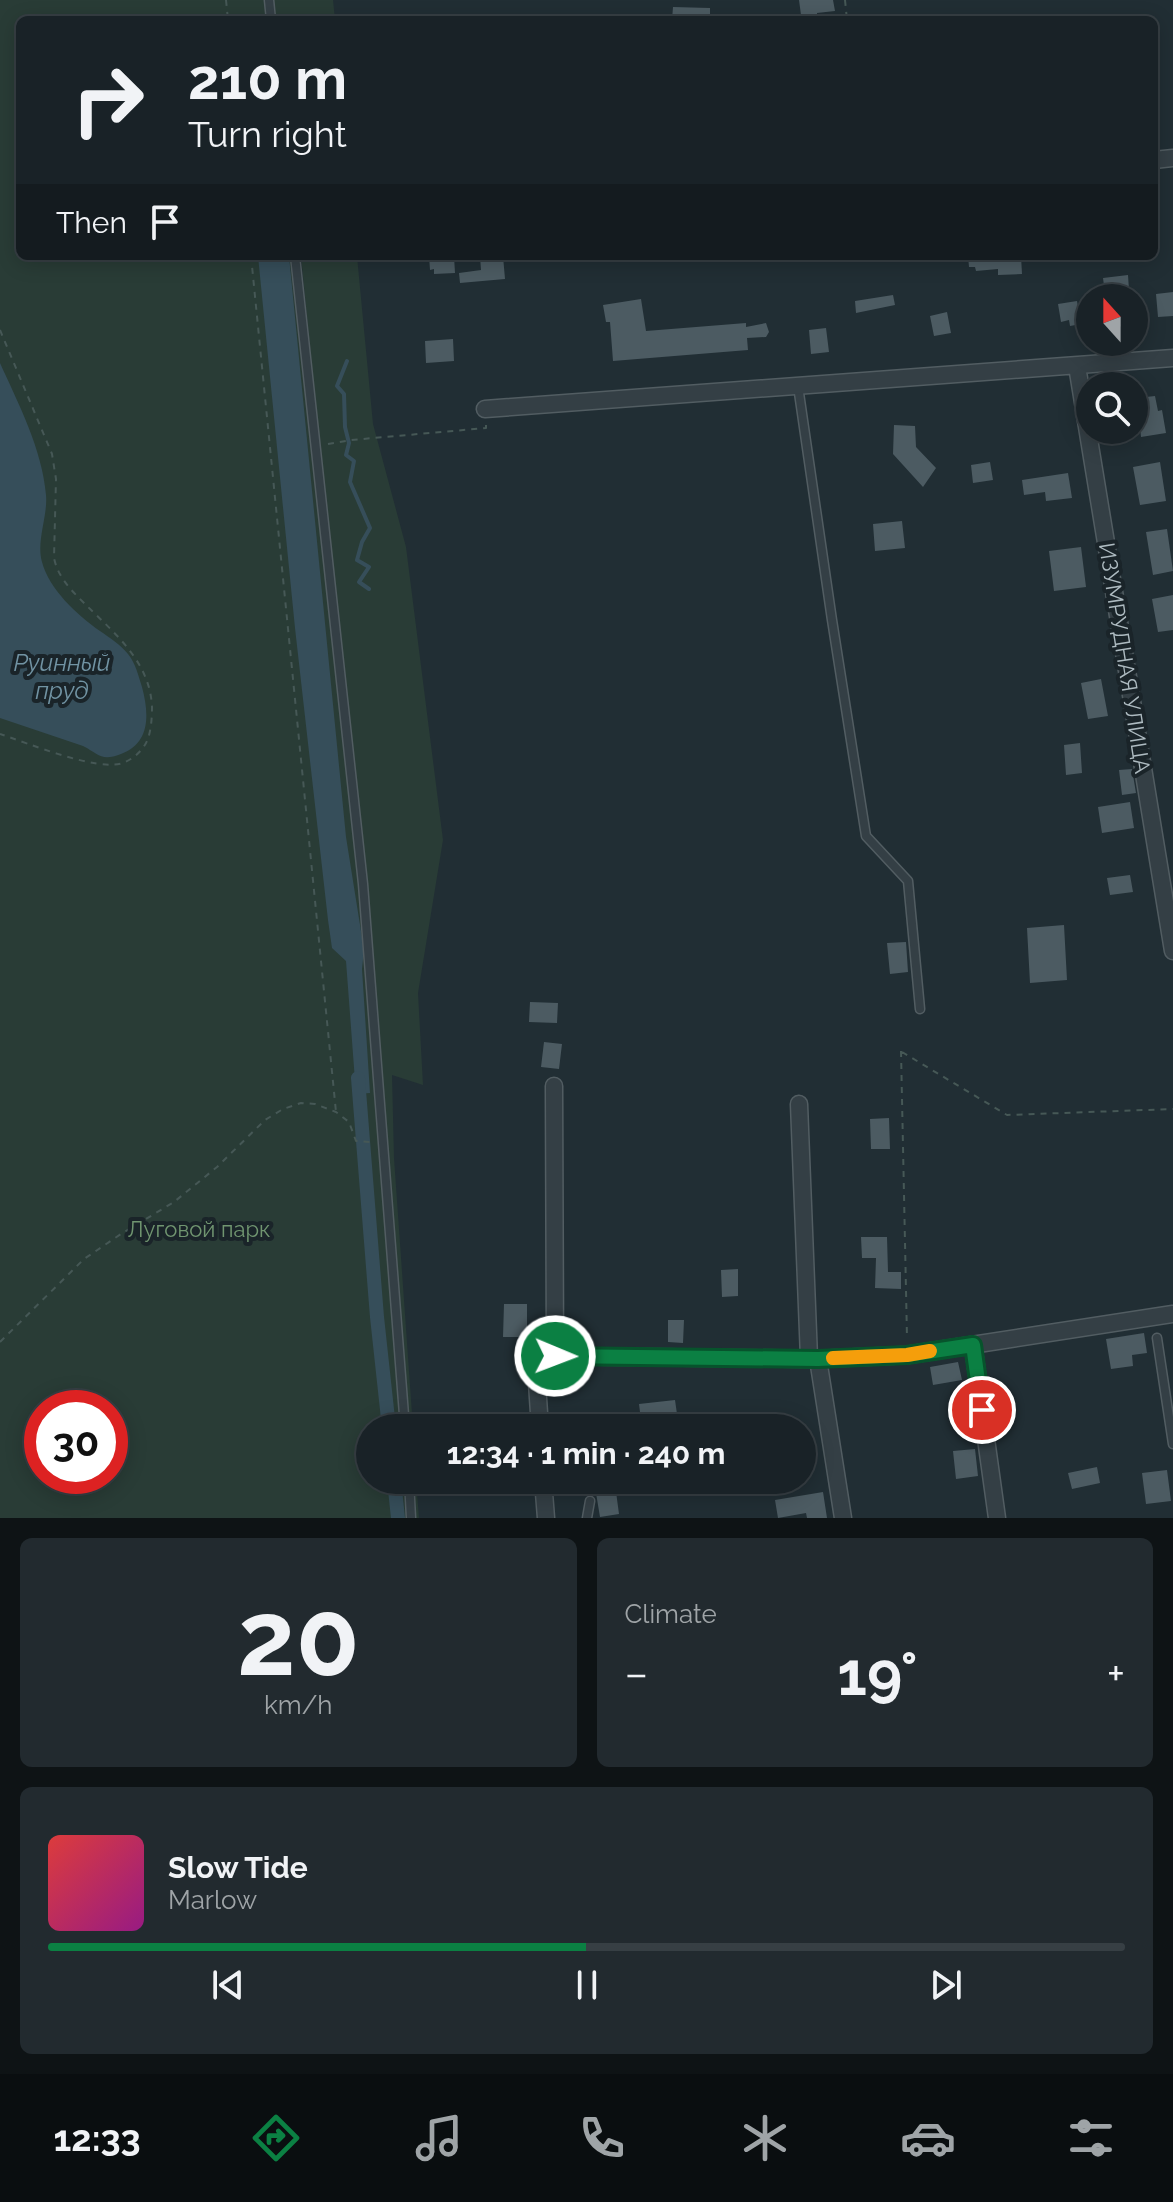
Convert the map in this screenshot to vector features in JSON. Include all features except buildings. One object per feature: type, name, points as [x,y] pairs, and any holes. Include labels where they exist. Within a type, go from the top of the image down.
[{"type":"street","points":[[485,409],[1173,358]]},
{"type":"street","name":"ИЗУМРУДНАЯ УЛИЦА","points":[[1077,366],[1173,951]]},
{"type":"street","points":[[554,1086],[555,1356]]},
{"type":"street","points":[[799,1104],[813,1358],[843,1518]]},
{"type":"street","points":[[539,1414],[536,1368],[543,1359],[555,1356],[813,1358],[907,1355],[1173,1314]]},
{"type":"street","points":[[973,1345],[997,1518]]},
{"type":"street","points":[[544,1494],[546,1518]]},
{"type":"lane","points":[[295,260],[363,884],[404,1414]]},
{"type":"lane","points":[[798,386],[866,836],[908,881],[920,1009]]},
{"type":"lane","points":[[1157,1338],[1173,1444]]},
{"type":"lane","points":[[410,1494],[411,1518]]},
{"type":"lane","points":[[587,1518],[590,1501]]},
{"type":"path","points":[[251,260],[336,1112]]},
{"type":"path","points":[[0,330],[52,454],[56,479],[56,569],[78,597],[128,647],[146,678],[152,714],[147,741],[137,755],[121,764],[79,761],[0,734]]},
{"type":"path","points":[[338,441],[486,428],[485,409]]},
{"type":"path","points":[[907,1355],[901,1051],[1007,1115],[1173,1109]]},
{"type":"path","points":[[0,1342],[84,1259],[174,1202],[217,1167],[265,1120],[283,1109],[301,1103],[315,1104],[336,1112],[349,1122],[356,1141],[365,1142]]},
{"type":"green space","name":"Луговой парк","points":[[0,0],[271,0],[273,16],[16,16],[16,260],[299,260],[310,348],[301,260],[357,260],[373,424],[406,547],[443,840],[418,993],[423,1085],[392,1075],[394,1158],[412,1414],[356,1414],[356,1494],[417,1494],[419,1518],[0,1518]]},
{"type":"green space","points":[[273,0],[333,0],[335,16],[275,16]]},
{"type":"water","points":[[258,260],[289,260],[346,837],[364,950],[362,969],[370,1093],[356,1094],[346,961],[332,948],[295,628]]},
{"type":"water","name":"Руинный пруд","points":[[0,363],[29,428],[44,478],[46,503],[41,554],[46,572],[73,609],[128,654],[142,687],[146,707],[143,735],[138,743],[121,754],[100,756],[83,746],[0,718]]},
{"type":"waterway","points":[[347,361],[337,386],[344,394],[349,443],[346,455],[354,461],[350,482],[370,528],[357,560],[369,567],[359,582],[369,589]]},
{"type":"waterway","points":[[358,1078],[387,1414]]},
{"type":"waterway","points":[[395,1494],[398,1518]]},
{"type":"slow traffic","points":[[833,1358],[930,1351]]},
{"type":"route","points":[[555,1356],[818,1359],[907,1355],[973,1345],[982,1410]]}]
